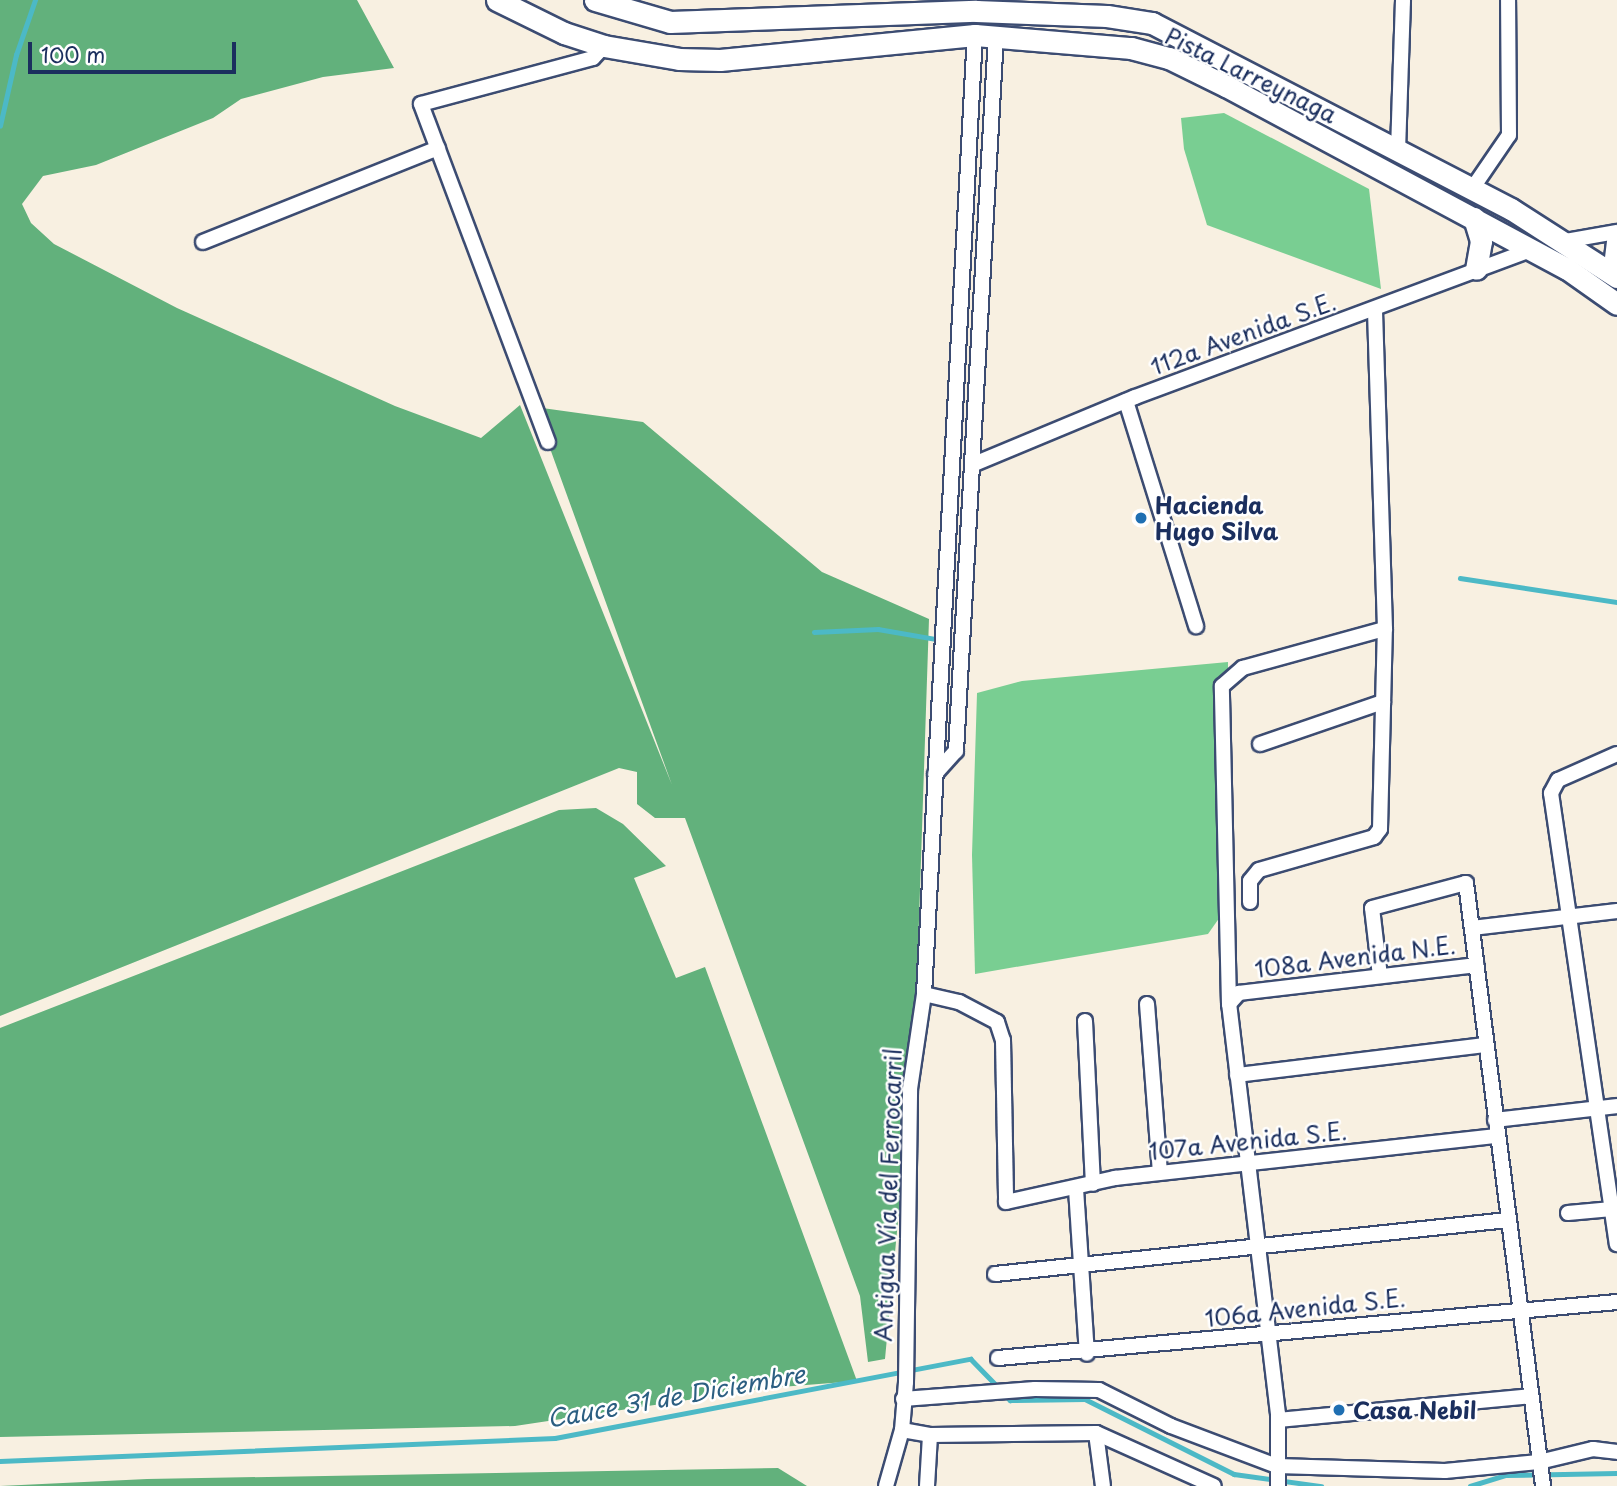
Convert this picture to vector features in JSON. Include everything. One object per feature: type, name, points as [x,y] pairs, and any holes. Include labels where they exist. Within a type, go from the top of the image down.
[{"type":"main road","name":"Pista Larreynaga","points":[[497,0],[564,33],[604,46],[679,59],[720,60],[986,36],[1099,43],[1169,58],[1566,268],[1617,304]]},
{"type":"main road","name":"Pista Larreynaga","points":[[594,0],[670,22],[720,23],[804,14],[995,6],[1129,18],[1175,32],[1472,189],[1564,241],[1615,275]]},
{"type":"main road","points":[[804,14],[853,0]]},
{"type":"main road","points":[[986,36],[995,6]]},
{"type":"main road","points":[[1474,218],[1481,241],[1476,269]]},
{"type":"main road","points":[[1615,275],[1617,241]]},
{"type":"street","points":[[1398,151],[1403,0]]},
{"type":"street","points":[[1472,189],[1509,135],[1508,0]]},
{"type":"street","points":[[935,774],[956,751],[974,464],[986,36]]},
{"type":"street","name":"Antigua Vía del Ferrocarril","points":[[886,1486],[902,1428],[904,1404],[910,1089],[924,994],[935,774],[986,36]]},
{"type":"street","points":[[548,442],[421,104],[593,58],[604,46]]},
{"type":"street","points":[[203,242],[438,148]]},
{"type":"street","name":"112a Avenida S.E.","points":[[974,464],[1126,401],[1476,269],[1564,241],[1617,232]]},
{"type":"street","points":[[1250,902],[1250,881],[1259,870],[1374,837],[1380,829],[1385,629],[1375,309]]},
{"type":"street","points":[[1126,401],[1196,626]]},
{"type":"street","points":[[1278,1486],[1278,1420],[1270,1334],[1237,1075],[1222,686],[1243,668],[1385,629]]},
{"type":"street","points":[[1260,744],[1383,702]]},
{"type":"street","points":[[1617,754],[1558,780],[1550,793],[1571,916],[1617,1244]]},
{"type":"street","points":[[1380,976],[1372,908],[1466,883],[1543,1486]]},
{"type":"street","points":[[1472,928],[1617,911]]},
{"type":"street","name":"108a Avenida N.E.","points":[[1234,999],[1380,976],[1476,965]]},
{"type":"street","name":"107a Avenida S.E.","points":[[924,994],[959,1002],[998,1023],[1003,1040],[1006,1202],[1160,1173],[1497,1136]]},
{"type":"street","points":[[1146,1004],[1160,1173]]},
{"type":"street","points":[[1085,1021],[1093,1184]]},
{"type":"street","points":[[1237,1075],[1486,1045]]},
{"type":"street","points":[[1495,1120],[1617,1106]]},
{"type":"street","points":[[1076,1189],[1087,1353]]},
{"type":"street","points":[[1568,1213],[1612,1209]]},
{"type":"street","points":[[995,1274],[1080,1268],[1508,1220]]},
{"type":"street","name":"106a Avenida S.E.","points":[[998,1358],[1087,1353],[1519,1308],[1617,1302]]},
{"type":"street","points":[[904,1404],[1002,1391],[1099,1390],[1171,1426],[1277,1466],[1445,1471],[1540,1465],[1592,1449],[1617,1452]]},
{"type":"street","points":[[1278,1420],[1530,1396]]},
{"type":"street","points":[[902,1428],[930,1435],[1096,1433],[1214,1486]]},
{"type":"street","points":[[1096,1433],[1103,1486]]},
{"type":"street","points":[[927,1486],[930,1435]]},
{"type":"green space","points":[[0,0],[357,0],[394,68],[323,77],[241,99],[213,118],[96,165],[43,176],[22,204],[31,223],[54,244],[177,308],[395,406],[481,438],[520,405],[672,785],[535,407],[643,422],[822,572],[929,619],[915,1040],[885,1359],[868,1362],[860,1296],[685,818],[655,818],[637,804],[637,772],[619,768],[0,1016]]},
{"type":"green space","points":[[1224,113],[1369,189],[1381,289],[1207,225],[1184,149],[1181,118]]},
{"type":"green space","points":[[1228,662],[1227,907],[1208,934],[975,974],[972,855],[977,693],[1022,681]]},
{"type":"green space","points":[[596,808],[623,824],[666,866],[634,878],[676,978],[705,967],[857,1381],[768,1388],[515,1426],[0,1437],[0,1028],[559,810]]},
{"type":"green space","points":[[778,1468],[807,1486],[0,1486],[147,1479]]},
{"type":"waterway","points":[[0,126],[16,55],[35,0]]},
{"type":"waterway","points":[[1460,578],[1617,602]]},
{"type":"waterway","points":[[814,632],[878,629],[936,639]]},
{"type":"waterway","name":"Cauce 31 de Diciembre","points":[[0,1461],[555,1438],[971,1359],[998,1387]]},
{"type":"waterway","name":"Cauce 31 de Diciembre","points":[[1006,1396],[1010,1400],[1085,1399],[1234,1474],[1321,1486]]},
{"type":"waterway","name":"Cauce 31 de Diciembre","points":[[1470,1486],[1506,1475],[1617,1473]]},
{"type":"place","name":"Hacienda Hugo Silva","points":[[1141,518]]},
{"type":"place","name":"Casa Nebil","points":[[1339,1410]]}]
